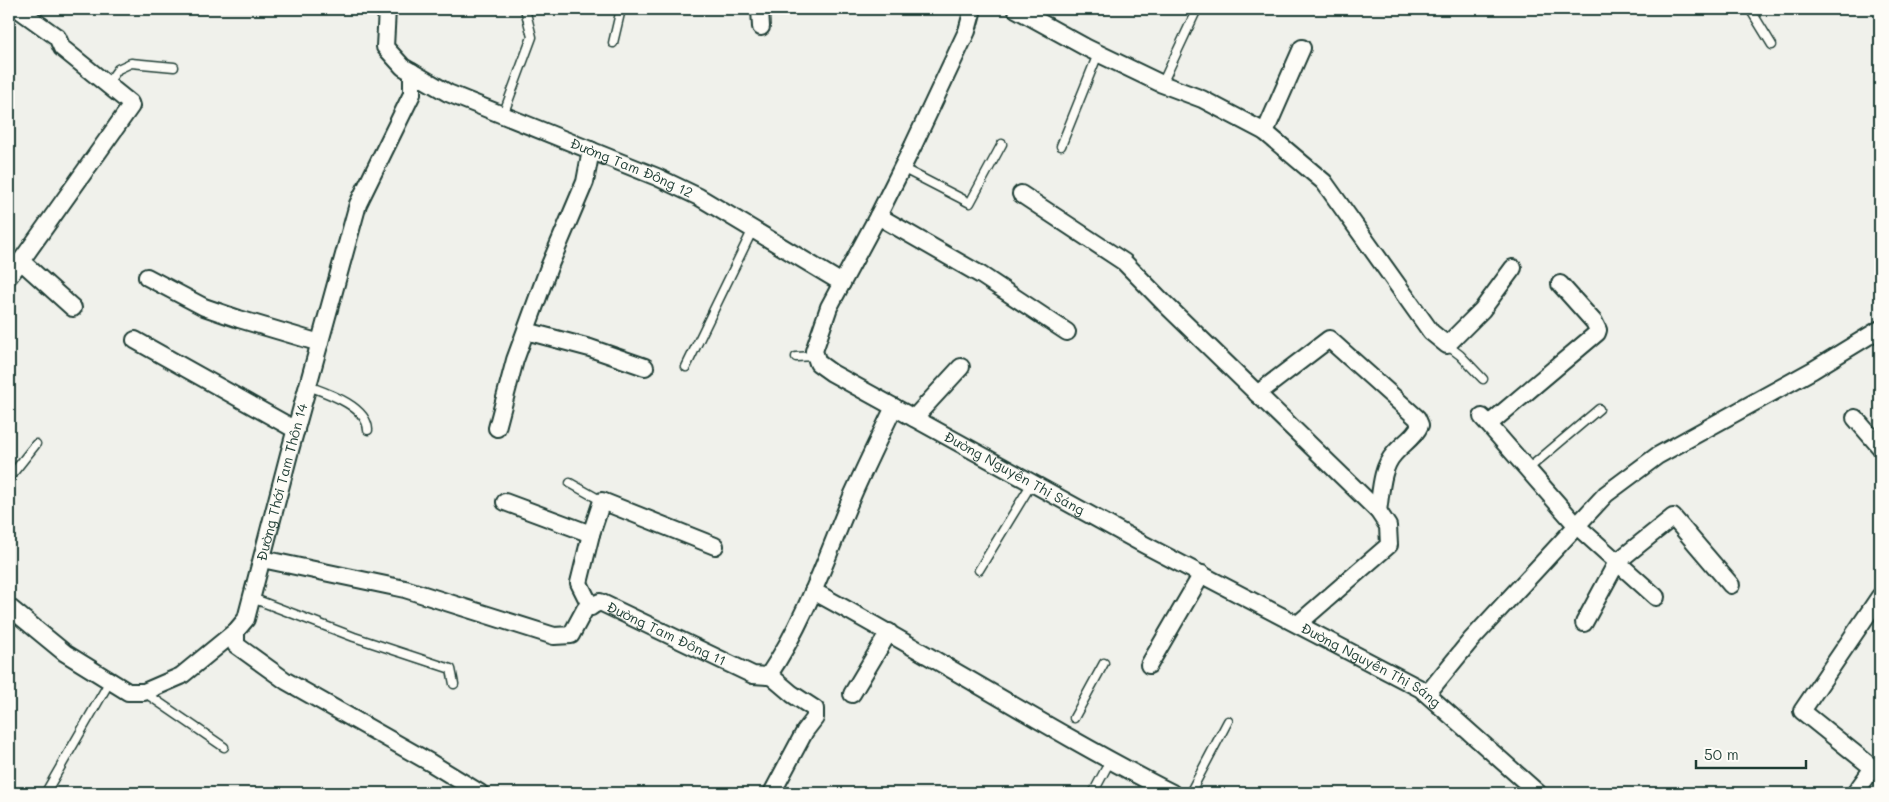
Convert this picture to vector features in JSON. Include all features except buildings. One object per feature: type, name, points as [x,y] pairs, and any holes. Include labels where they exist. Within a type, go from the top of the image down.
[{"type":"street","points":[[9,276],[131,106],[130,103],[62,48],[56,37],[18,9]]},
{"type":"street","name":"Đường Tam Đông 12","points":[[387,9],[385,47],[403,67],[448,93],[657,177],[699,197],[842,283]]},
{"type":"street","points":[[760,9],[760,27]]},
{"type":"street","points":[[814,356],[814,350],[829,307],[902,168],[967,32],[973,9]]},
{"type":"street","points":[[1016,9],[1098,54],[1162,84],[1202,99],[1265,132],[1324,182],[1431,332],[1448,345],[1482,310],[1513,268]]},
{"type":"street","points":[[1265,132],[1302,48]]},
{"type":"street","name":"Đường Thới Tam Thôn 14","points":[[144,692],[181,676],[236,631],[246,619],[358,204],[412,94],[412,72]]},
{"type":"street","points":[[497,428],[515,360],[549,267],[585,182],[591,150]]},
{"type":"street","points":[[1021,194],[1124,262],[1378,511],[1388,526],[1389,544],[1298,624]]},
{"type":"street","points":[[878,216],[980,274],[1067,332]]},
{"type":"street","points":[[21,261],[73,308]]},
{"type":"street","points":[[147,277],[204,307],[320,343]]},
{"type":"street","points":[[1560,284],[1594,322],[1598,330],[1597,333],[1486,420],[1577,526],[1656,597]]},
{"type":"street","points":[[1427,694],[1471,640],[1606,494],[1657,456],[1813,370],[1880,329]]},
{"type":"street","points":[[526,331],[590,348],[645,367]]},
{"type":"street","points":[[1257,394],[1329,339],[1417,418],[1420,425],[1417,432],[1392,456],[1384,474],[1378,511]]},
{"type":"street","points":[[134,340],[296,430]]},
{"type":"street","name":"Đường Nguyễn Thị Sáng","points":[[814,356],[818,363],[832,374],[1202,574],[1421,689],[1538,793]]},
{"type":"street","points":[[914,418],[961,367]]},
{"type":"street","points":[[772,793],[805,731],[815,718],[815,709],[768,676],[782,653],[813,591],[853,493],[894,408]]},
{"type":"street","points":[[1855,418],[1880,447]]},
{"type":"street","points":[[591,607],[578,583],[602,501],[714,546]]},
{"type":"street","points":[[505,502],[591,534]]},
{"type":"street","points":[[1584,622],[1617,562],[1673,517],[1731,585]]},
{"type":"street","name":"Đường Tam Đông 11","points":[[262,559],[405,589],[554,636],[571,635],[585,609],[600,602],[753,675],[768,676]]},
{"type":"street","points":[[1149,664],[1202,574]]},
{"type":"street","points":[[813,591],[890,632],[970,682],[1162,791]]},
{"type":"street","points":[[1855,793],[1877,763],[1802,711],[1880,596]]},
{"type":"street","points":[[9,607],[65,653],[128,692],[144,692]]},
{"type":"street","points":[[236,631],[236,645],[286,681],[423,758],[480,793]]},
{"type":"street","points":[[852,694],[890,632]]},
{"type":"lane","points":[[613,43],[621,9]]},
{"type":"lane","points":[[1162,84],[1197,9]]},
{"type":"lane","points":[[1750,9],[1772,45]]},
{"type":"lane","points":[[503,115],[532,37],[526,13]]},
{"type":"lane","points":[[1061,146],[1098,54]]},
{"type":"lane","points":[[107,84],[118,68],[131,63],[174,67]]},
{"type":"lane","points":[[902,168],[970,203],[1002,144]]},
{"type":"lane","points":[[686,367],[753,229]]},
{"type":"lane","points":[[1448,345],[1483,380]]},
{"type":"lane","points":[[796,357],[814,356]]},
{"type":"lane","points":[[308,386],[340,400],[354,409],[368,424],[368,430]]},
{"type":"lane","points":[[1528,469],[1599,409]]},
{"type":"lane","points":[[9,478],[36,444]]},
{"type":"lane","points":[[570,483],[602,501]]},
{"type":"lane","points":[[979,570],[1032,483]]},
{"type":"lane","points":[[252,598],[354,637],[451,669],[454,684]]},
{"type":"lane","points":[[1074,718],[1104,663]]},
{"type":"lane","points":[[46,792],[110,681]]},
{"type":"lane","points":[[144,692],[224,747]]},
{"type":"lane","points":[[1190,793],[1228,722]]},
{"type":"lane","points":[[1093,793],[1110,761]]}]
